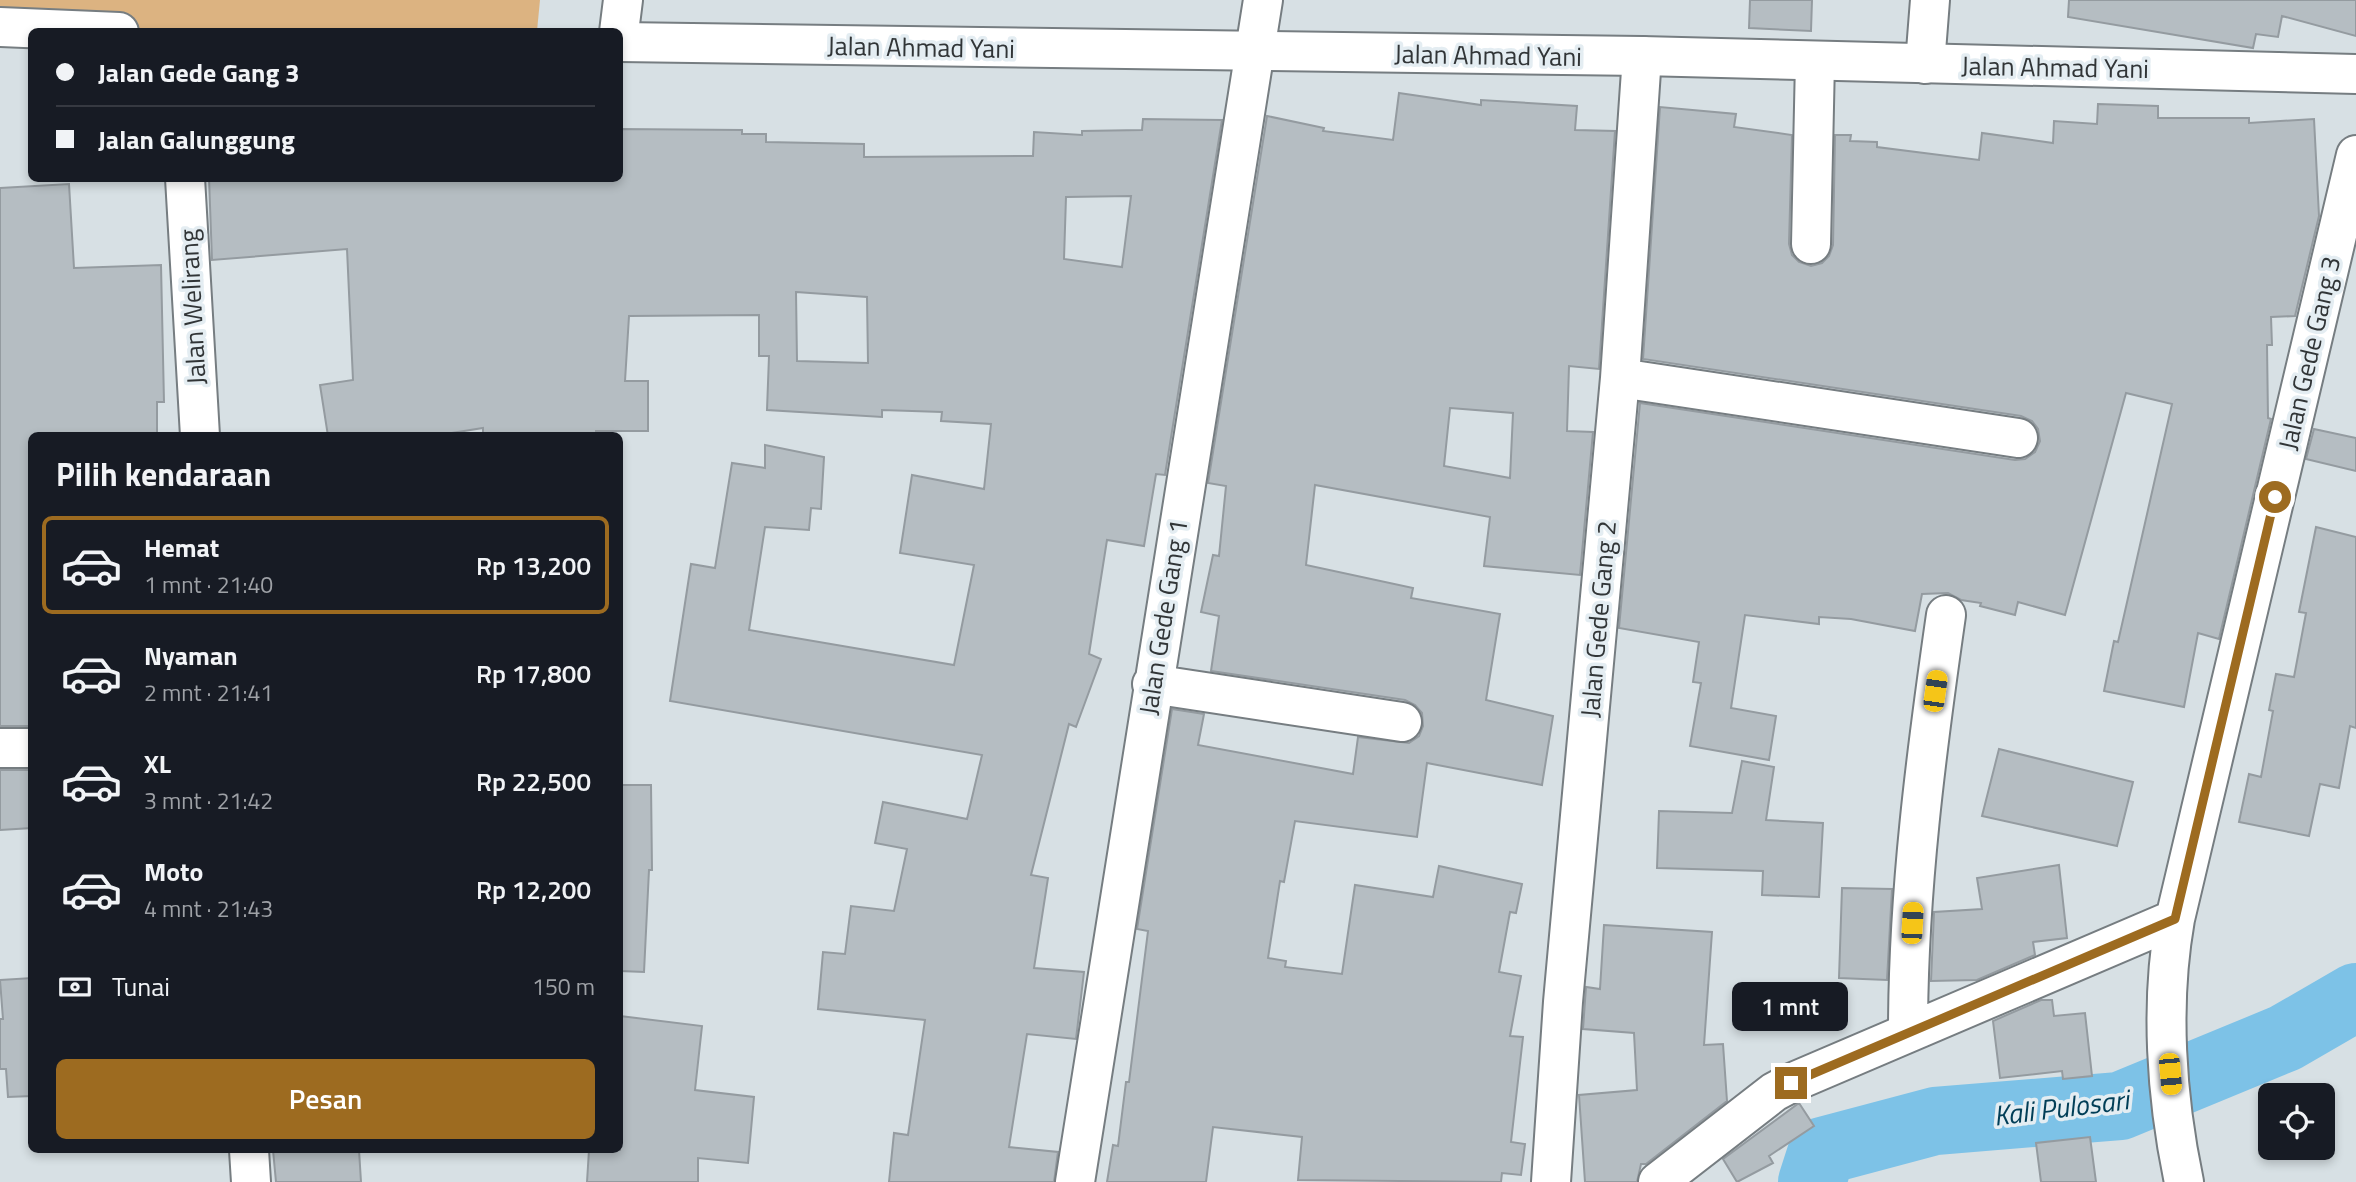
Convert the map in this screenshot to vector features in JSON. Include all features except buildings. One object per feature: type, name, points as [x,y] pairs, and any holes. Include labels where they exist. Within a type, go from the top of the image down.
[{"type":"street","points":[[620,28],[623,0]]},
{"type":"street","name":"Jalan Gede Gang 1","points":[[1075,1182],[1152,684],[1263,0]]},
{"type":"street","points":[[1925,64],[1930,0]]},
{"type":"street","points":[[0,27],[28,28]]},
{"type":"street","name":"Jalan Ahmad Yani","points":[[623,42],[1642,56],[2356,74]]},
{"type":"street","name":"Jalan Gede Gang 2","points":[[1551,1182],[1563,1002],[1620,378],[1642,56]]},
{"type":"street","points":[[1811,244],[1815,61]]},
{"type":"street","name":"Jalan Gede Gang 3","points":[[2184,1182],[2176,1144],[2168,1051],[2167,963],[2175,919],[2356,155]]},
{"type":"street","name":"Jalan Welirang","points":[[184,182],[200,432]]},
{"type":"street","points":[[1620,378],[2018,438]]},
{"type":"street","points":[[1908,1032],[1909,963],[1921,793],[1946,615]]},
{"type":"street","points":[[1152,684],[1402,722]]},
{"type":"street","points":[[0,748],[28,748]]},
{"type":"street","points":[[1658,1182],[1774,1092],[2175,919]]},
{"type":"street","points":[[249,1153],[251,1182]]},
{"type":"shaded area","points":[[0,0],[540,0],[537,28],[0,27]]},
{"type":"waterway","name":"Kali Pulosari","points":[[1812,1182],[1822,1151],[1935,1121],[2120,1106],[2285,1038],[2356,997]]},
{"type":"route","points":[[1791,1083],[2175,919],[2275,497]]}]
